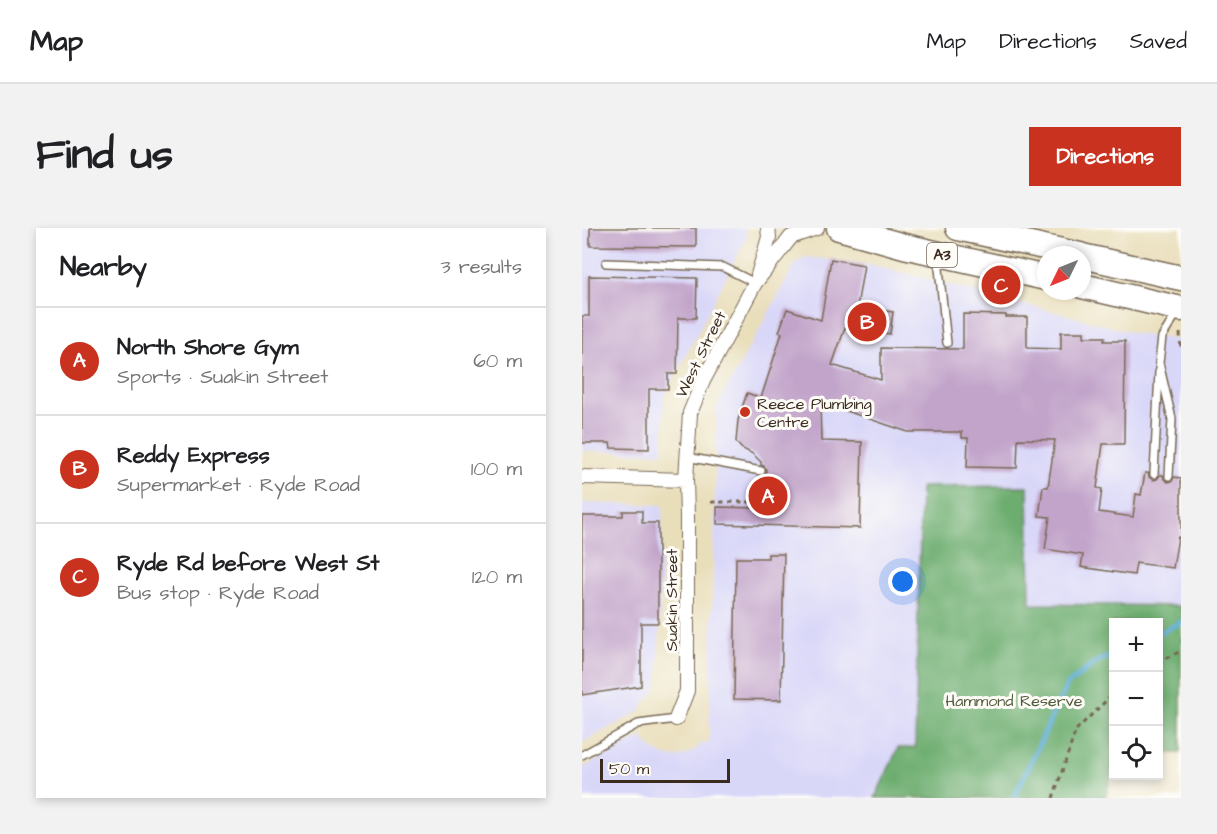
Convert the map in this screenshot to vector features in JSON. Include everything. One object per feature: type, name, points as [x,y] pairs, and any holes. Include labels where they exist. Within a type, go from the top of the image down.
[{"type":"highway","name":"A3","points":[[839,228],[1037,276]]},
{"type":"highway","name":"A3","points":[[958,228],[1040,246]]},
{"type":"highway","name":"A3","points":[[1091,257],[1181,278]]},
{"type":"highway","points":[[1091,288],[1180,308]]},
{"type":"street","name":"West Street","points":[[755,283],[769,237],[768,228]]},
{"type":"street","name":"West Street","points":[[686,480],[690,413],[703,381],[755,283],[791,237],[817,228]]},
{"type":"street","points":[[582,477],[686,480]]},
{"type":"street","name":"Suakin Street","points":[[676,719],[687,691],[686,480]]},
{"type":"lane","points":[[937,253],[947,344]]},
{"type":"lane","points":[[606,263],[723,267],[755,283]]},
{"type":"lane","points":[[1154,474],[1162,338],[1180,308]]},
{"type":"lane","points":[[1160,363],[1172,419],[1169,476]]},
{"type":"lane","points":[[687,457],[761,471]]},
{"type":"lane","points":[[582,755],[638,724],[676,719]]},
{"type":"path","points":[[1180,333],[1181,350]]},
{"type":"path","points":[[711,502],[760,502]]},
{"type":"path","points":[[1163,660],[1181,651]]},
{"type":"path","points":[[1053,798],[1076,730],[1109,697]]},
{"type":"shaded area","points":[[582,228],[745,228],[747,237],[664,398],[663,453],[582,451]]},
{"type":"shaded area","points":[[807,257],[873,265],[1139,334],[1181,340],[1181,606],[1030,604],[1028,486],[921,487],[915,748],[898,749],[875,798],[582,798],[582,768],[642,736],[654,750],[670,757],[688,754],[702,743],[709,743],[717,407],[796,262]]},
{"type":"shaded area","points":[[582,503],[663,505],[658,680],[654,693],[645,701],[640,711],[582,743]]},
{"type":"green space","name":"Hammond Reserve","points":[[1028,486],[1030,604],[1181,606],[1181,753],[1163,753],[1163,618],[1109,618],[1110,780],[1105,798],[875,798],[898,748],[915,748],[921,487]]},
{"type":"building","points":[[590,228],[696,228],[696,247],[590,246]]},
{"type":"building","points":[[831,259],[864,265],[857,307],[893,312],[890,334],[845,328],[832,365],[881,380],[881,348],[963,349],[963,314],[1027,317],[1027,348],[1061,349],[1061,332],[1084,332],[1084,337],[1105,337],[1104,341],[1125,341],[1124,444],[1103,444],[1097,488],[1102,489],[1099,512],[1133,517],[1136,494],[1141,495],[1145,473],[1148,473],[1153,480],[1160,475],[1163,475],[1168,482],[1174,477],[1181,478],[1181,538],[1178,537],[1173,568],[1136,563],[1134,575],[1081,567],[1083,555],[1045,549],[1050,517],[1039,516],[1043,487],[1048,487],[1055,440],[1018,439],[1017,468],[967,467],[968,438],[962,438],[962,432],[908,432],[820,402],[821,441],[862,442],[860,528],[717,524],[717,507],[760,508],[761,477],[766,474],[766,470],[753,454],[741,448],[736,442],[738,420],[747,393],[761,398],[782,333],[779,332],[787,309],[821,320]]},
{"type":"building","points":[[589,276],[697,278],[696,318],[678,318],[677,374],[668,374],[668,389],[649,389],[649,449],[611,448],[610,443],[582,443],[582,316],[589,316]]},
{"type":"building","points":[[623,511],[642,511],[642,523],[658,523],[658,623],[641,623],[641,686],[582,695],[582,516],[623,516]]},
{"type":"building","points":[[768,554],[784,554],[781,700],[734,699],[736,558],[768,558]]},
{"type":"waterway","points":[[1163,631],[1181,622]]},
{"type":"waterway","points":[[1014,798],[1067,685],[1096,662],[1109,657]]},
{"type":"place","name":"Ryde Rd before West St","points":[[1001,285]]},
{"type":"place","name":"Reddy Express","points":[[867,322]]},
{"type":"place","name":"Reece Plumbing Centre","points":[[745,412]]},
{"type":"place","name":"North Shore Gym","points":[[768,496]]}]
